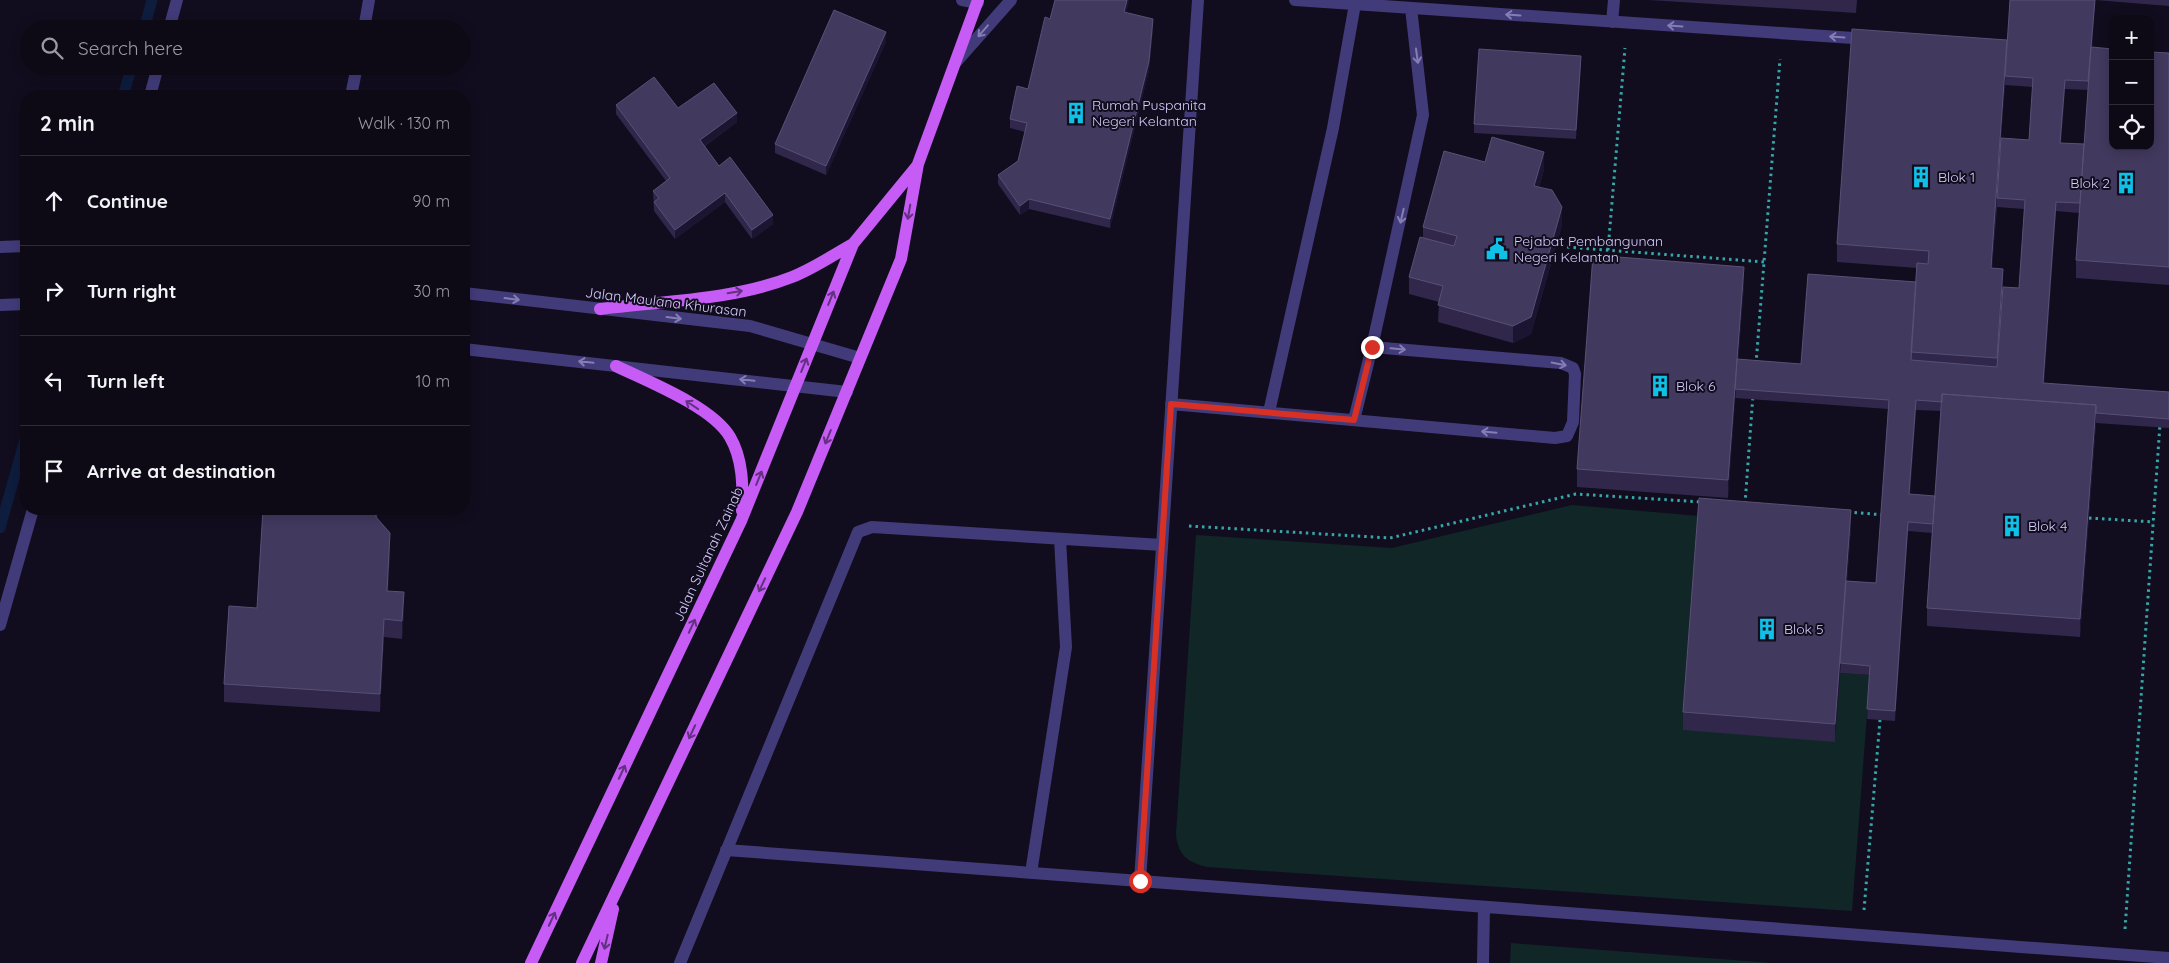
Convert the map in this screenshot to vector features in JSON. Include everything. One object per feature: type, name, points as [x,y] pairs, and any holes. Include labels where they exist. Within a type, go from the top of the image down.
[{"type":"main road","name":"Jalan Sultanah Zainab","points":[[582,963],[797,512],[847,392],[901,259],[918,164],[978,2]]},
{"type":"main road","name":"Jalan Sultanah Zainab","points":[[531,963],[741,522],[853,244],[918,164]]},
{"type":"main road","points":[[600,309],[734,293],[764,287],[794,277],[853,244]]},
{"type":"main road","points":[[616,366],[684,400],[710,417],[729,435],[738,458],[743,486],[741,522]]},
{"type":"main road","points":[[601,963],[618,888]]},
{"type":"street","points":[[171,20],[177,0]]},
{"type":"street","points":[[366,20],[369,0]]},
{"type":"street","points":[[962,0],[978,2]]},
{"type":"street","points":[[956,63],[1011,0]]},
{"type":"street","points":[[1140,881],[1198,0]]},
{"type":"street","points":[[1295,0],[1880,40]]},
{"type":"street","points":[[1612,22],[1614,0]]},
{"type":"street","points":[[1268,412],[1333,128],[1354,4]]},
{"type":"street","points":[[1354,420],[1423,115],[1410,8]]},
{"type":"street","points":[[152,90],[156,75]]},
{"type":"street","points":[[352,90],[354,75]]},
{"type":"street","points":[[0,247],[20,246]]},
{"type":"street","name":"Jalan Maulana Khurasan","points":[[470,294],[750,326],[860,358]]},
{"type":"street","points":[[0,305],[20,304]]},
{"type":"street","points":[[1171,404],[1555,438],[1567,436],[1571,430],[1576,382],[1573,368],[1568,365],[1372,347]]},
{"type":"street","points":[[470,350],[847,392]]},
{"type":"street","points":[[0,625],[31,515]]},
{"type":"street","points":[[680,963],[858,532],[872,527],[1162,545]]},
{"type":"street","points":[[1031,873],[1066,647],[1060,539]]},
{"type":"street","points":[[726,850],[2169,958]]},
{"type":"street","points":[[1483,963],[1484,907]]},
{"type":"path","points":[[1608,250],[1627,23]]},
{"type":"path","points":[[1756,366],[1782,34]]},
{"type":"path","points":[[1567,247],[1764,262]]},
{"type":"path","points":[[1745,505],[1754,385]]},
{"type":"path","points":[[2123,955],[2161,414]]},
{"type":"path","points":[[1163,524],[1390,538],[1576,494],[1705,503]]},
{"type":"path","points":[[1735,504],[1754,506]]},
{"type":"path","points":[[1839,512],[1886,515]]},
{"type":"path","points":[[2089,518],[2154,522]]},
{"type":"path","points":[[1862,936],[1880,720]]},
{"type":"green space","points":[[1572,505],[1699,516],[1834,742],[1840,673],[1870,675],[1852,911],[1207,867],[1194,863],[1181,852],[1176,834],[1196,535],[1392,548]]},
{"type":"green space","points":[[1511,943],[1772,963],[1510,963]]},
{"type":"building","name":"Rumah Puspanita Negeri Kelantan","points":[[1055,0],[1127,0],[1124,12],[1153,19],[1149,61],[1110,219],[1029,199],[1020,206],[998,175],[1018,161],[1027,123],[1010,119],[1017,86],[1028,89],[1045,17],[1050,19]]},
{"type":"building","points":[[2010,0],[2095,0],[2088,81],[2065,80],[2060,143],[2084,144],[2080,203],[2056,202],[2043,383],[2169,392],[2169,419],[2096,413],[2096,405],[1942,394],[1942,402],[1916,400],[1909,494],[1935,496],[1933,524],[1908,522],[1895,711],[1867,709],[1870,666],[1840,663],[1846,581],[1876,583],[1889,400],[1735,389],[1737,359],[1801,364],[1808,274],[1916,282],[1911,360],[1997,367],[2003,287],[2019,288],[2025,200],[1997,198],[2001,138],[2029,140],[2033,78],[2005,76]]},
{"type":"building","points":[[834,10],[886,32],[826,166],[775,144]]},
{"type":"building","name":"Blok 1","points":[[1852,29],[2007,40],[1991,268],[2003,269],[1997,358],[1911,352],[1917,263],[1928,264],[1929,251],[1837,244]]},
{"type":"building","name":"Blok 2","points":[[2091,47],[2109,49],[2109,150],[2154,150],[2154,52],[2169,53],[2169,267],[2076,260]]},
{"type":"building","points":[[1479,49],[1581,56],[1576,130],[1474,124]]},
{"type":"building","points":[[654,77],[678,108],[714,83],[737,113],[700,140],[719,166],[730,157],[773,215],[752,230],[725,193],[675,230],[654,202],[659,198],[653,191],[670,178],[616,105]]},
{"type":"building","name":"Pejabat Pembangunan Negeri Kelantan","points":[[1492,137],[1544,152],[1534,186],[1552,190],[1562,207],[1531,317],[1513,326],[1438,305],[1443,286],[1409,277],[1420,237],[1454,246],[1457,236],[1423,227],[1444,151],[1485,162]]},
{"type":"building","name":"Blok 6","points":[[1593,255],[1744,267],[1728,480],[1577,469]]},
{"type":"building","name":"Blok 4","points":[[1942,394],[2096,405],[2080,619],[1927,608]]},
{"type":"building","name":"Blok 5","points":[[1699,498],[1851,510],[1835,724],[1683,712]]},
{"type":"building","points":[[263,515],[376,515],[390,533],[387,591],[404,592],[402,621],[384,619],[380,694],[224,684],[229,606],[257,608]]},
{"type":"waterway","points":[[146,20],[152,0]]},
{"type":"waterway","points":[[125,90],[129,75]]},
{"type":"waterway","points":[[0,528],[20,457]]},
{"type":"place","name":"Rumah Puspanita Negeri Kelantan","points":[[1076,113]]},
{"type":"place","name":"Blok 1","points":[[1921,177]]},
{"type":"place","name":"Blok 2","points":[[2126,183]]},
{"type":"place","name":"Pejabat Pembangunan Negeri Kelantan","points":[[1497,249]]},
{"type":"place","name":"Blok 6","points":[[1660,386]]},
{"type":"place","name":"Blok 4","points":[[2012,526]]},
{"type":"place","name":"Blok 5","points":[[1767,629]]},
{"type":"route","points":[[1140,881],[1171,404],[1354,420],[1372,347]]}]
